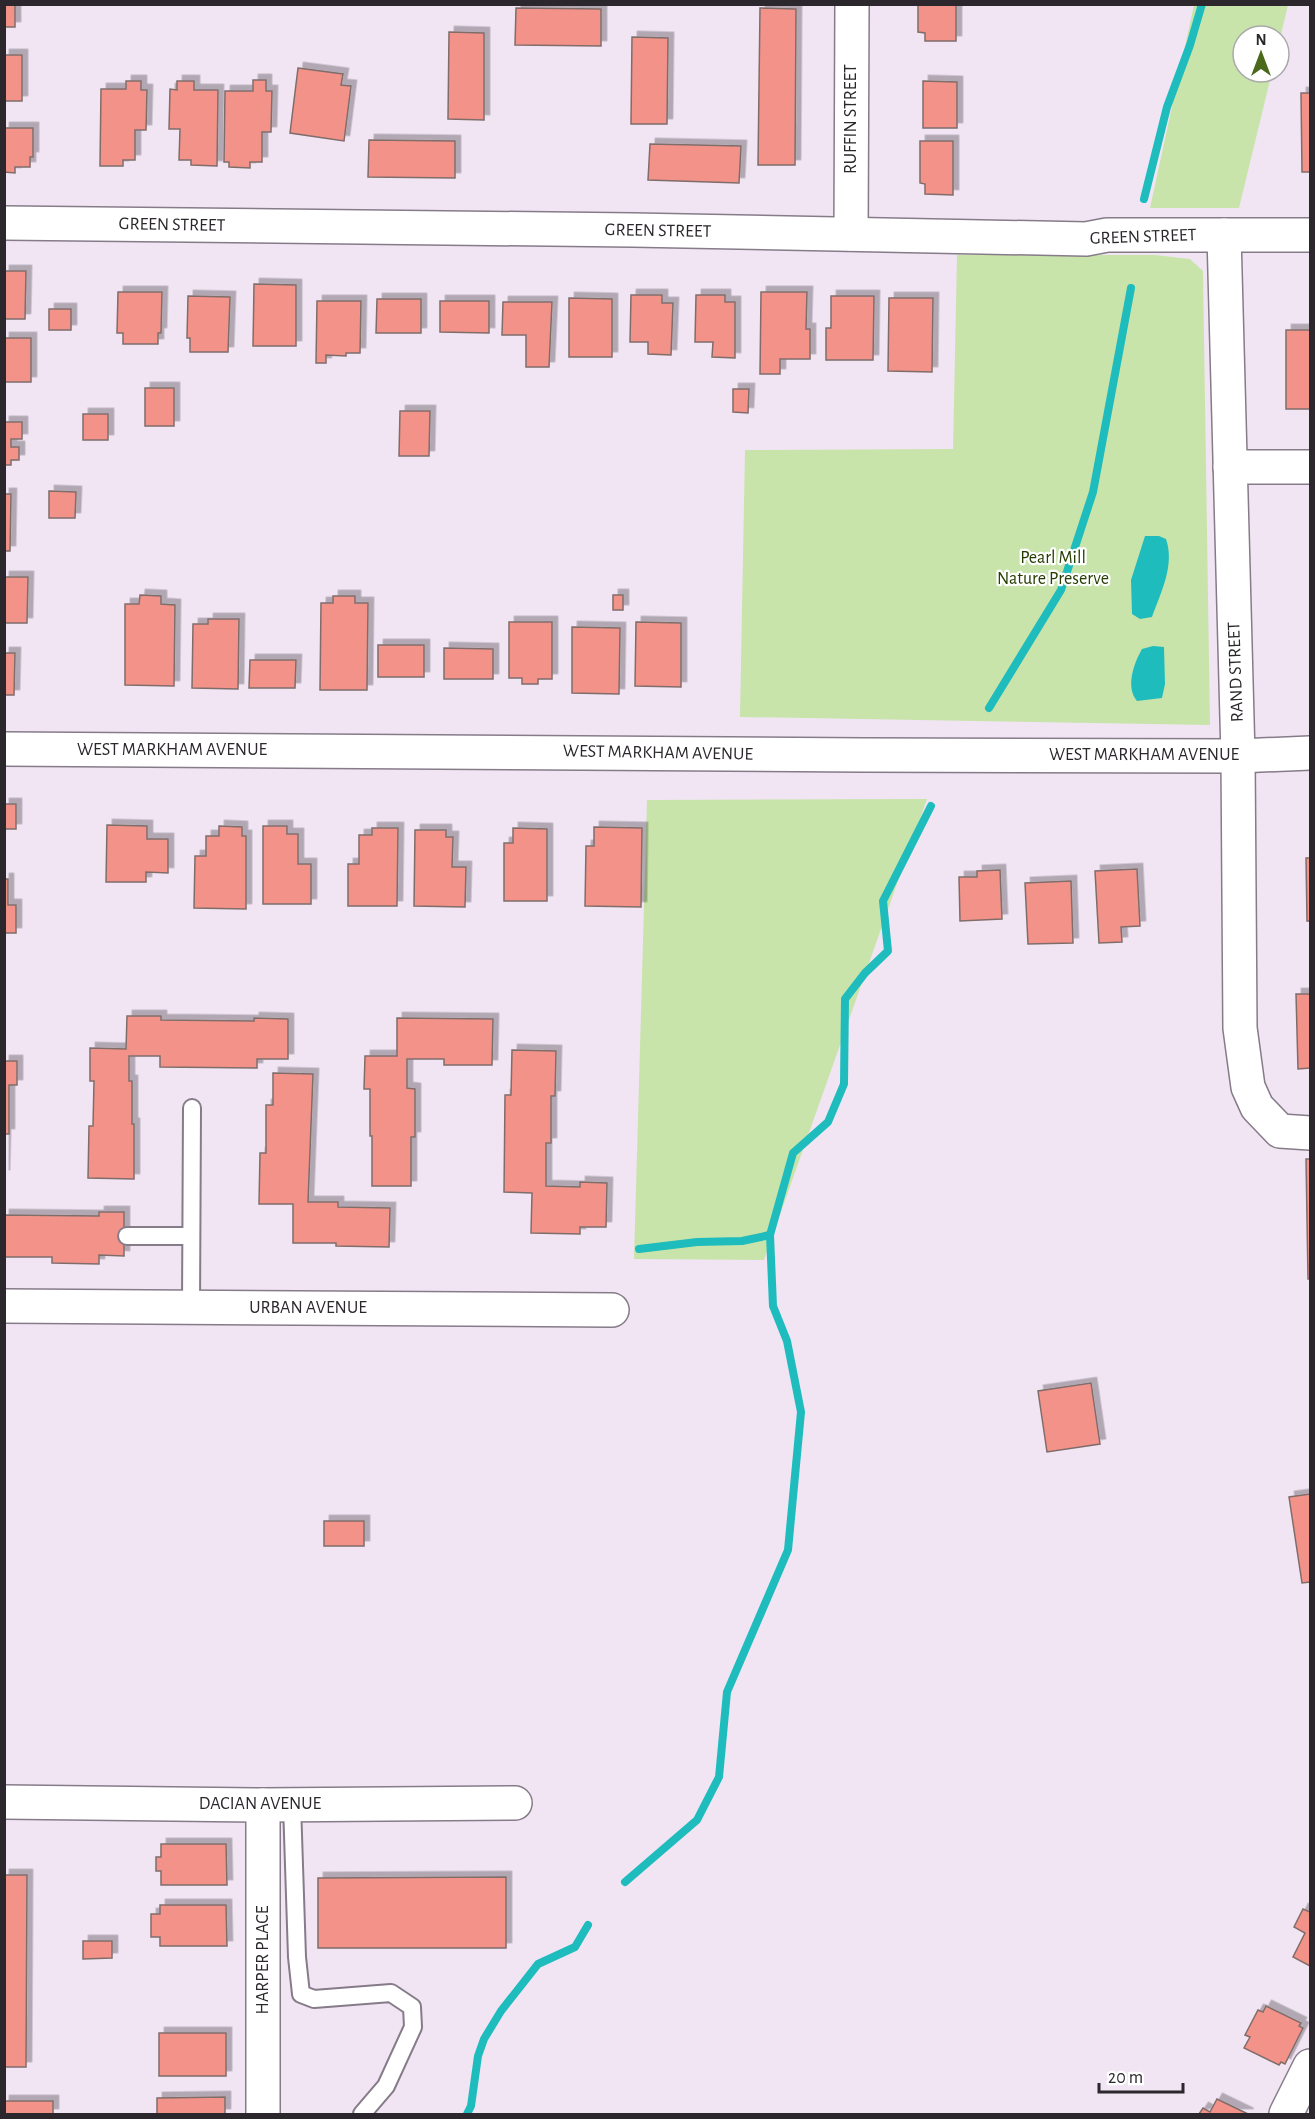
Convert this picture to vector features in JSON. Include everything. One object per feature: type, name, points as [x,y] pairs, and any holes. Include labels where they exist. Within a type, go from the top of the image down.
[{"type":"street","name":"RUFFIN STREET","points":[[851,234],[852,4]]},
{"type":"street","name":"GREEN STREET","points":[[4,223],[1086,239],[1107,235],[1311,235]]},
{"type":"street","name":"RAND STREET","points":[[1224,235],[1238,756],[1240,1028],[1248,1086],[1257,1107],[1280,1131],[1311,1133]]},
{"type":"street","points":[[1230,467],[1311,468]]},
{"type":"street","name":"WEST MARKHAM AVENUE","points":[[4,749],[864,755],[1238,756],[1311,753]]},
{"type":"street","name":"URBAN AVENUE","points":[[4,1306],[612,1310]]},
{"type":"street","name":"DACIAN AVENUE","points":[[4,1803],[515,1803]]},
{"type":"street","name":"HARPER PLACE","points":[[263,2115],[278,1804]]},
{"type":"street","points":[[1286,2115],[1311,2066]]},
{"type":"lane","points":[[191,1307],[192,1108]]},
{"type":"lane","points":[[127,1236],[191,1236]]},
{"type":"lane","points":[[278,1804],[301,1994],[314,1999],[391,1993],[412,2007],[413,2027],[386,2086],[362,2115]]},
{"type":"green space","points":[[1194,5],[1288,5],[1284,24],[1231,24],[1231,84],[1269,84],[1239,208],[1150,208]]},
{"type":"green space","name":"Pearl Mill Nature Preserve","points":[[957,255],[1155,255],[1190,259],[1203,271],[1210,725],[740,717],[745,450],[953,449]]},
{"type":"green space","points":[[927,799],[764,1260],[634,1259],[647,800]]},
{"type":"water","points":[[1145,536],[1159,536],[1166,539],[1169,559],[1166,578],[1152,617],[1140,619],[1132,614],[1131,580]]},
{"type":"water","points":[[1153,646],[1164,647],[1165,684],[1162,698],[1137,701],[1133,695],[1131,682],[1136,661],[1142,649]]},
{"type":"building","points":[[4,4],[15,4],[15,27],[4,27]]},
{"type":"building","points":[[918,4],[956,4],[956,41],[925,41],[925,33],[918,32]]},
{"type":"building","points":[[516,8],[601,9],[601,46],[515,45]]},
{"type":"building","points":[[760,8],[796,9],[795,165],[758,165]]},
{"type":"building","points":[[449,32],[484,33],[484,120],[448,119]]},
{"type":"building","points":[[632,37],[668,38],[667,124],[631,124]]},
{"type":"building","points":[[4,55],[22,55],[22,101],[4,101]]},
{"type":"building","points":[[298,68],[343,74],[341,85],[351,86],[344,141],[290,133]]},
{"type":"building","points":[[253,80],[266,80],[266,91],[272,91],[271,132],[262,132],[262,162],[250,162],[250,168],[229,167],[229,162],[224,162],[225,91],[253,91]]},
{"type":"building","points":[[126,81],[141,81],[141,90],[147,90],[146,130],[135,130],[135,160],[123,160],[123,166],[100,166],[101,89],[126,89]]},
{"type":"building","points":[[177,81],[194,81],[194,90],[218,90],[217,166],[191,165],[191,160],[179,160],[180,129],[169,129],[170,89],[177,90]]},
{"type":"building","points":[[923,81],[957,82],[957,128],[923,128]]},
{"type":"building","points":[[1301,93],[1310,93],[1310,172],[1302,172]]},
{"type":"building","points":[[4,128],[33,128],[33,157],[30,157],[30,167],[15,167],[15,173],[4,172]]},
{"type":"building","points":[[369,140],[455,141],[455,178],[368,177]]},
{"type":"building","points":[[920,141],[953,141],[953,195],[925,194],[925,184],[920,183]]},
{"type":"building","points":[[650,144],[741,146],[739,183],[648,180]]},
{"type":"building","points":[[4,271],[26,271],[25,319],[4,319]]},
{"type":"building","points":[[254,284],[296,285],[296,346],[253,346]]},
{"type":"building","points":[[118,292],[162,292],[161,333],[158,333],[158,344],[123,344],[123,333],[117,333]]},
{"type":"building","points":[[761,292],[807,292],[806,329],[810,329],[810,359],[780,359],[780,374],[760,374]]},
{"type":"building","points":[[631,295],[662,295],[662,303],[673,303],[671,355],[648,354],[648,342],[630,342]]},
{"type":"building","points":[[696,295],[725,295],[725,302],[735,302],[735,358],[712,357],[713,342],[695,342]]},
{"type":"building","points":[[188,296],[230,297],[228,352],[190,352],[190,338],[187,338]]},
{"type":"building","points":[[831,296],[874,296],[873,360],[826,360],[826,328],[831,328]]},
{"type":"building","points":[[569,298],[612,299],[612,357],[569,357]]},
{"type":"building","points":[[889,298],[933,298],[932,372],[888,371]]},
{"type":"building","points":[[377,299],[421,299],[421,333],[376,333]]},
{"type":"building","points":[[317,301],[361,301],[360,353],[346,353],[346,356],[326,355],[326,363],[316,363]]},
{"type":"building","points":[[440,301],[489,301],[489,333],[440,332]]},
{"type":"building","points":[[503,302],[552,302],[549,367],[526,367],[526,335],[502,335]]},
{"type":"building","points":[[49,309],[71,309],[71,330],[49,330]]},
{"type":"building","points":[[1286,330],[1310,330],[1310,409],[1286,409]]},
{"type":"building","points":[[4,338],[31,338],[31,382],[4,382]]},
{"type":"building","points":[[145,388],[174,388],[174,426],[145,426]]},
{"type":"building","points":[[733,389],[749,389],[748,413],[733,412]]},
{"type":"building","points":[[400,411],[430,411],[429,456],[399,456]]},
{"type":"building","points":[[83,414],[108,414],[108,440],[83,440]]},
{"type":"building","points":[[4,422],[22,422],[22,439],[11,439],[11,447],[19,447],[19,460],[11,460],[11,465],[4,465]]},
{"type":"building","points":[[49,491],[76,492],[75,518],[49,518]]},
{"type":"building","points":[[4,494],[11,494],[10,551],[4,551]]},
{"type":"building","points":[[4,577],[28,577],[27,623],[4,623]]},
{"type":"building","points":[[140,595],[161,596],[161,604],[175,605],[174,686],[125,685],[125,604],[139,604]]},
{"type":"building","points":[[613,595],[623,595],[623,610],[613,610]]},
{"type":"building","points":[[333,596],[355,596],[355,603],[368,603],[367,690],[320,690],[321,603],[333,603]]},
{"type":"building","points":[[208,619],[239,619],[238,689],[192,688],[193,624],[208,624]]},
{"type":"building","points":[[509,622],[552,622],[552,679],[538,679],[538,684],[522,684],[522,678],[509,678]]},
{"type":"building","points":[[636,622],[681,623],[681,687],[635,686]]},
{"type":"building","points":[[572,627],[620,628],[619,694],[572,693]]},
{"type":"building","points":[[378,645],[424,645],[424,677],[378,677]]},
{"type":"building","points":[[444,648],[493,649],[493,679],[444,679]]},
{"type":"building","points":[[4,653],[15,653],[14,695],[4,695]]},
{"type":"building","points":[[250,660],[296,660],[295,688],[249,688]]},
{"type":"building","points":[[4,804],[16,804],[16,829],[4,829]]},
{"type":"building","points":[[107,825],[147,826],[147,839],[168,839],[168,873],[146,872],[146,882],[106,882]]},
{"type":"building","points":[[219,826],[242,827],[242,836],[246,836],[246,909],[194,908],[195,856],[206,856],[206,836],[219,836]]},
{"type":"building","points":[[263,826],[287,826],[287,834],[298,834],[298,864],[311,864],[311,904],[263,904]]},
{"type":"building","points":[[594,827],[642,828],[641,907],[585,906],[586,846],[594,846]]},
{"type":"building","points":[[372,828],[398,828],[397,906],[348,906],[348,864],[359,864],[359,835],[372,835]]},
{"type":"building","points":[[513,828],[547,829],[547,901],[504,901],[504,843],[513,843]]},
{"type":"building","points":[[415,830],[446,830],[446,837],[453,837],[452,867],[466,867],[465,907],[414,906]]},
{"type":"building","points":[[1306,858],[1310,858],[1310,921],[1307,921]]},
{"type":"building","points":[[1137,869],[1140,926],[1121,927],[1122,942],[1099,943],[1095,871]]},
{"type":"building","points":[[1000,870],[1002,919],[960,921],[959,877],[977,877],[977,871]]},
{"type":"building","points":[[4,879],[8,879],[8,905],[16,905],[16,933],[4,933]]},
{"type":"building","points":[[1071,881],[1073,943],[1028,944],[1025,883]]},
{"type":"building","points":[[1296,994],[1310,994],[1310,1068],[1298,1069]]},
{"type":"building","points":[[127,1016],[161,1016],[161,1020],[288,1019],[288,1059],[257,1059],[257,1068],[160,1067],[160,1056],[129,1056],[129,1081],[132,1081],[132,1124],[134,1124],[134,1179],[88,1178],[89,1126],[93,1126],[94,1081],[90,1081],[90,1048],[126,1049]]},
{"type":"building","points":[[397,1018],[493,1019],[492,1065],[444,1065],[444,1059],[407,1059],[407,1088],[415,1089],[415,1137],[411,1137],[411,1186],[372,1186],[370,1089],[364,1089],[365,1056],[397,1056]]},
{"type":"building","points":[[512,1050],[556,1051],[555,1096],[551,1096],[551,1143],[546,1143],[546,1186],[580,1187],[580,1182],[607,1183],[606,1227],[580,1227],[580,1234],[531,1233],[532,1193],[504,1192],[505,1095],[511,1095]]},
{"type":"building","points":[[4,1061],[17,1061],[17,1085],[9,1085],[9,1134],[5,1134],[4,1176]]},
{"type":"building","points":[[273,1073],[313,1074],[308,1202],[338,1202],[338,1207],[390,1208],[389,1247],[293,1243],[293,1204],[259,1204],[260,1153],[266,1153],[266,1105],[273,1105]]},
{"type":"building","points":[[1306,1159],[1310,1159],[1310,1279],[1308,1279]]},
{"type":"building","points":[[99,1212],[124,1212],[124,1256],[99,1255],[99,1264],[52,1263],[52,1257],[4,1257],[4,1215],[99,1216]]},
{"type":"building","points":[[1091,1383],[1100,1444],[1047,1452],[1038,1391]]},
{"type":"building","points":[[1310,1494],[1310,1582],[1302,1583],[1289,1497]]},
{"type":"building","points":[[324,1521],[364,1521],[364,1546],[324,1546]]},
{"type":"building","points":[[161,1844],[226,1844],[227,1885],[161,1885],[161,1871],[156,1871],[156,1857],[161,1857]]},
{"type":"building","points":[[4,1875],[27,1875],[26,2067],[4,2067]]},
{"type":"building","points":[[506,1877],[506,1948],[318,1948],[318,1878]]},
{"type":"building","points":[[160,1905],[226,1905],[227,1946],[160,1946],[160,1937],[151,1937],[151,1914],[160,1914]]},
{"type":"building","points":[[1303,1909],[1310,1912],[1310,1966],[1293,1957],[1305,1933],[1294,1927]]},
{"type":"building","points":[[83,1941],[112,1941],[112,1958],[83,1959]]},
{"type":"building","points":[[1266,2006],[1301,2023],[1299,2026],[1303,2028],[1285,2064],[1281,2062],[1279,2065],[1244,2048],[1250,2037],[1245,2035],[1258,2010],[1263,2012]]},
{"type":"building","points":[[159,2033],[226,2033],[226,2076],[159,2076]]},
{"type":"building","points":[[225,2097],[225,2114],[157,2114],[157,2098]]},
{"type":"building","points":[[1217,2099],[1248,2114],[1199,2114],[1203,2108],[1210,2112]]},
{"type":"building","points":[[4,2101],[53,2101],[53,2114],[4,2114]]},
{"type":"waterway","points":[[1144,199],[1167,107],[1190,45],[1202,4]]},
{"type":"waterway","points":[[989,708],[1061,590],[1093,492],[1131,288]]},
{"type":"waterway","points":[[625,1882],[697,1820],[719,1777],[727,1692],[788,1550],[801,1412],[787,1341],[773,1306],[770,1235],[793,1153],[828,1122],[844,1084],[845,999],[865,973],[888,951],[883,901],[931,806]]},
{"type":"waterway","points":[[639,1249],[697,1242],[742,1241],[770,1235]]},
{"type":"waterway","points":[[467,2114],[471,2106],[478,2056],[484,2039],[501,2011],[538,1964],[575,1947],[588,1925]]}]
